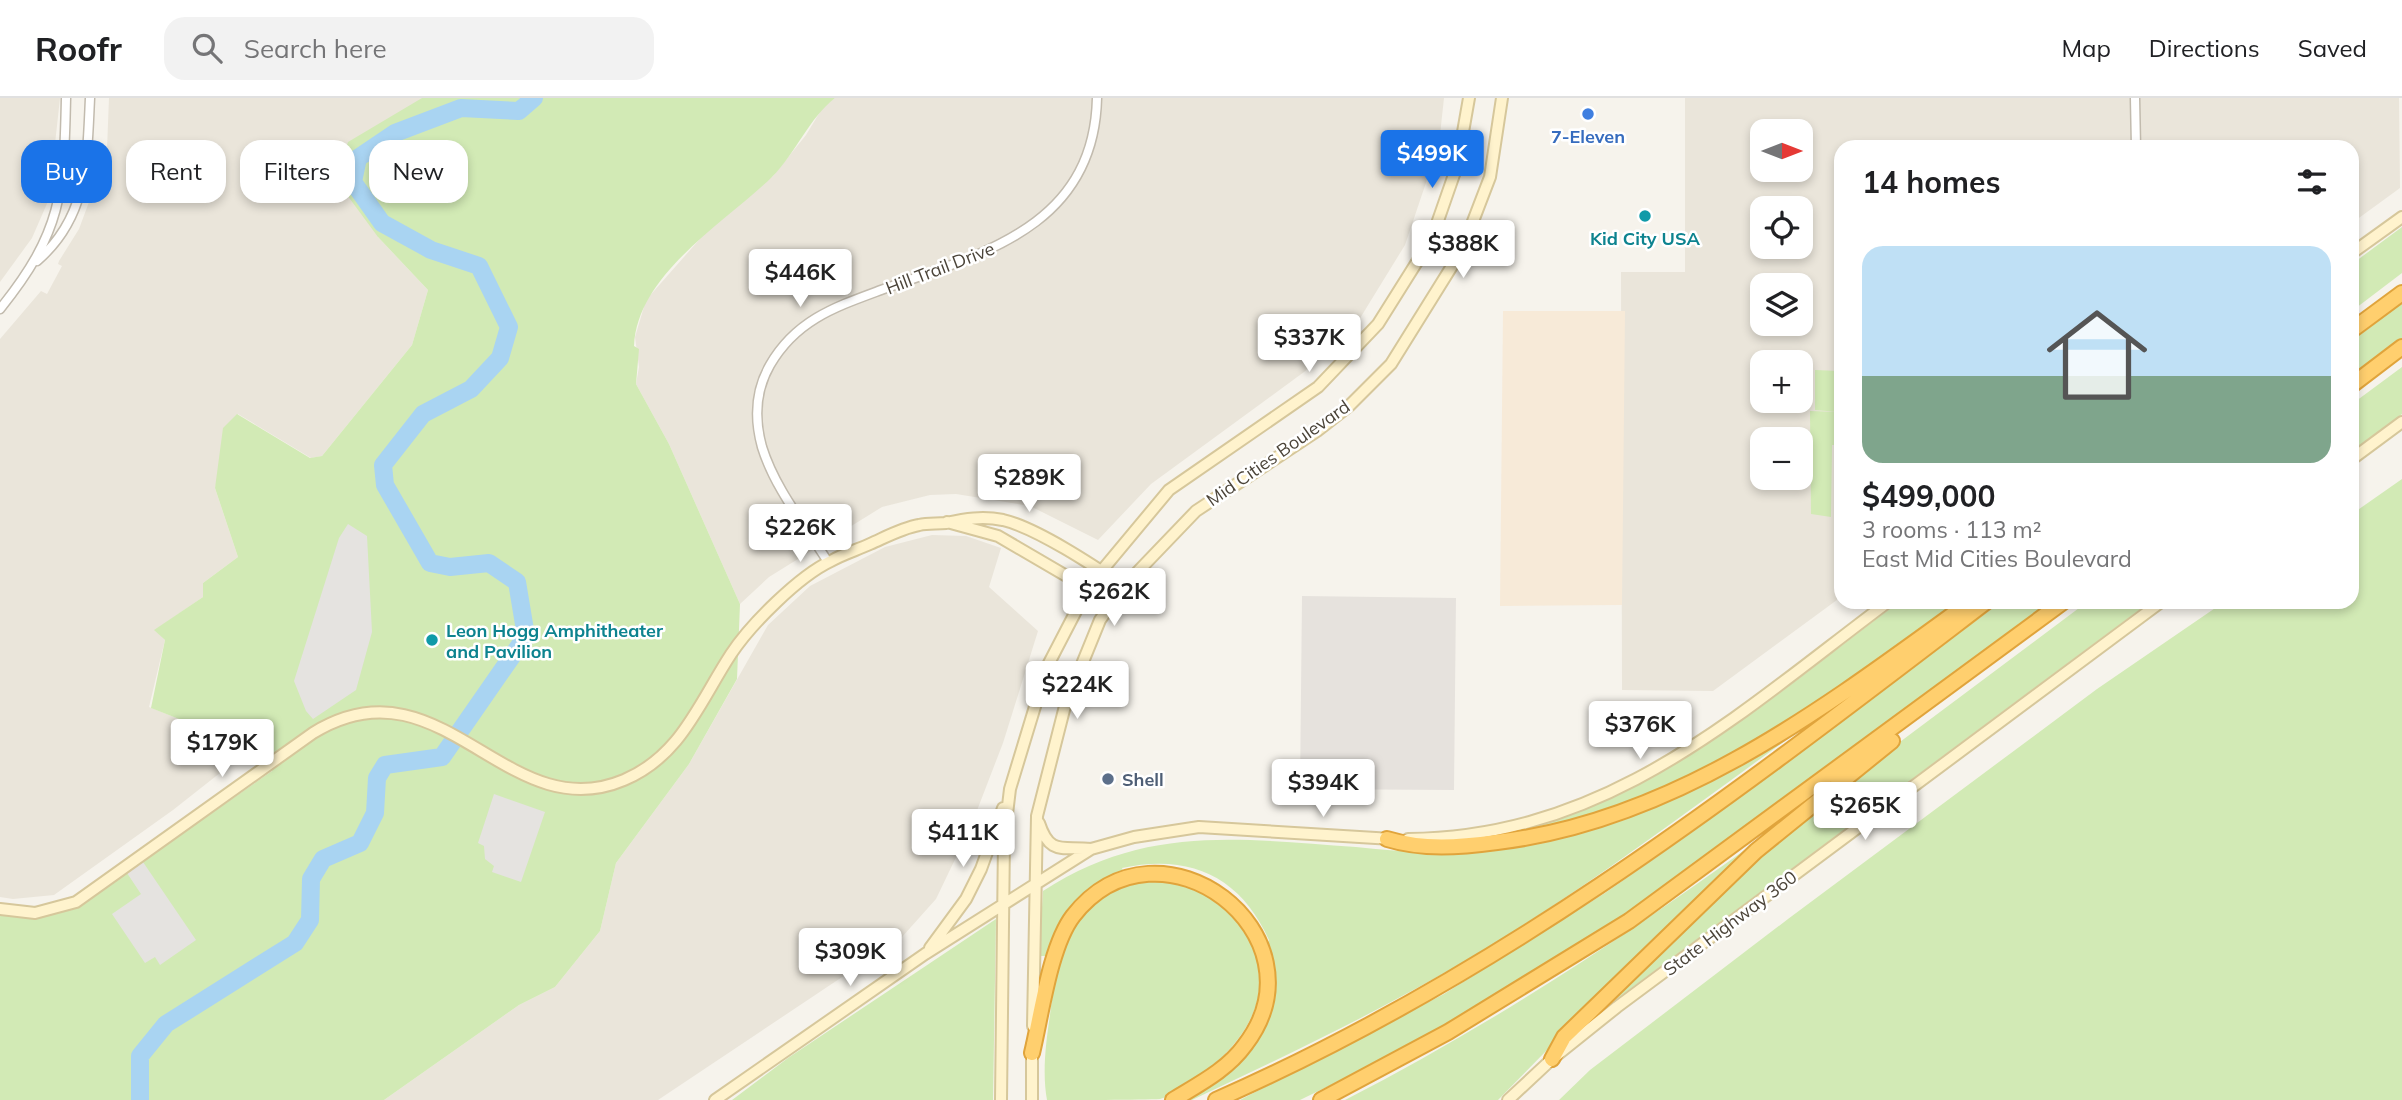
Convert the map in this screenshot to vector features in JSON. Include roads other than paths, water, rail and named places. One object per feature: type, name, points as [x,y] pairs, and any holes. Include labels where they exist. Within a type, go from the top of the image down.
[{"type":"highway","points":[[2359,325],[2402,293]]},
{"type":"highway","points":[[2359,380],[2399,351]]},
{"type":"highway","points":[[1387,839],[1414,847],[1512,841],[1583,825],[1654,799],[1719,769],[1785,729],[1872,673],[1960,609]]},
{"type":"highway","points":[[1216,1100],[1384,1019],[1566,911],[1695,821],[1977,609]]},
{"type":"highway","points":[[1321,1100],[1499,1002],[1629,921],[2054,609]]},
{"type":"highway","points":[[1552,1059],[1564,1037],[1756,851],[1822,795],[2035,631],[2055,609]]},
{"type":"highway","points":[[1032,1054],[1060,938],[1071,918],[1087,900],[1128,878],[1154,874],[1181,876],[1206,885],[1227,898],[1244,916],[1256,936],[1266,981],[1258,1024],[1246,1045],[1211,1077],[1173,1100]]},
{"type":"main road","points":[[925,954],[966,899],[981,869],[1010,789],[1047,667],[1088,586],[1169,490],[1318,387],[1378,324],[1432,238],[1457,166],[1469,98]]},
{"type":"main road","name":"Mid Cities Boulevard","points":[[1032,1100],[1037,816],[1065,706],[1092,641],[1111,602],[1196,511],[1317,431],[1349,406],[1391,364],[1462,250],[1490,177],[1502,98]]},
{"type":"main road","points":[[2359,248],[2402,217]]},
{"type":"main road","points":[[2359,454],[2402,422]]},
{"type":"main road","points":[[0,909],[34,913],[76,902],[332,721],[383,713],[403,714],[445,728],[532,780],[575,788],[613,784],[642,771],[682,737],[732,653],[784,596],[828,562],[918,525],[947,522],[963,517],[1004,520],[1124,586]]},
{"type":"main road","points":[[947,522],[998,536],[1088,586],[1111,602]]},
{"type":"main road","points":[[715,1100],[925,954],[1091,849],[1153,833],[1199,827],[1387,839],[1450,836],[1522,823],[1589,803],[1624,787],[1710,737],[1879,609]]},
{"type":"main road","name":"State Highway 360","points":[[1508,1100],[1552,1059],[1617,1007],[2152,609]]},
{"type":"main road","points":[[1001,1100],[1004,839],[1010,789]]},
{"type":"main road","points":[[1037,816],[1046,841],[1054,847],[1091,849]]},
{"type":"street","points":[[0,309],[34,263],[51,226],[61,189],[66,98]]},
{"type":"street","points":[[34,263],[57,243],[82,193],[89,98]]},
{"type":"street","name":"Hill Trail Drive","points":[[828,562],[775,480],[762,448],[756,406],[771,363],[793,334],[821,313],[985,253],[1029,229],[1060,200],[1082,168],[1096,126],[1097,98]]},
{"type":"street","points":[[2135,98],[2136,140]]},
{"type":"waterway","points":[[140,1100],[140,1056],[166,1024],[295,943],[310,920],[311,879],[323,859],[360,843],[375,813],[377,778],[385,765],[442,757],[526,636],[517,582],[489,563],[450,567],[430,563],[385,485],[383,465],[423,414],[471,389],[500,358],[509,327],[479,266],[431,250],[382,223],[353,182],[358,158],[395,133],[461,108],[519,111],[534,98]]},
{"type":"place","name":"7-Eleven","points":[[1588,114]]},
{"type":"place","name":"Kid City USA","points":[[1645,216]]},
{"type":"place","name":"Leon Hogg Amphitheater and Pavilion","points":[[432,640]]},
{"type":"place","name":"Shell","points":[[1108,779]]}]
